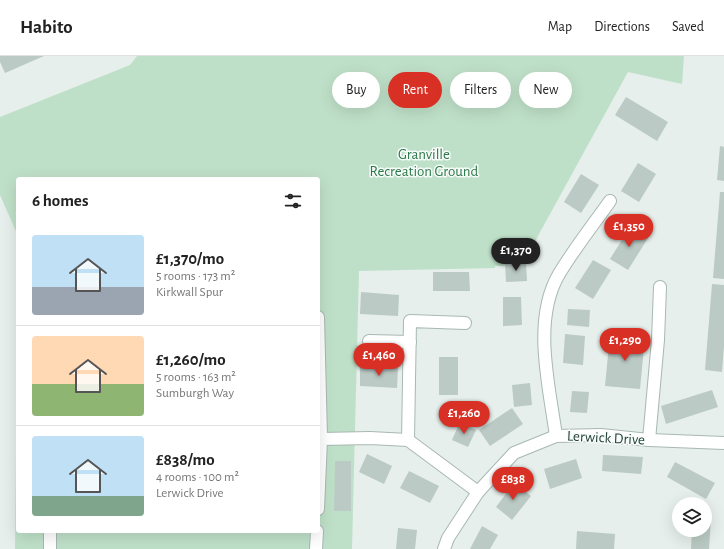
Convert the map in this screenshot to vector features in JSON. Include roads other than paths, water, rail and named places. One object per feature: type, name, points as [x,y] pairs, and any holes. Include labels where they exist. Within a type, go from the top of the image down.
[{"type":"street","points":[[556,436],[544,346],[546,309],[558,275],[610,202]]},
{"type":"street","points":[[649,440],[658,340],[660,287]]},
{"type":"street","points":[[408,440],[410,321],[465,323]]},
{"type":"street","points":[[369,341],[410,342]]},
{"type":"street","name":"Lerwick Drive","points":[[444,549],[448,538],[478,492],[514,453],[556,436],[601,435],[649,440],[724,443]]},
{"type":"street","points":[[320,445],[370,438],[408,440],[478,492]]},
{"type":"street","points":[[50,533],[50,549]]},
{"type":"street","points":[[316,549],[317,533]]},
{"type":"park label","name":"Granville Recreation Ground","points":[[424,162]]}]
